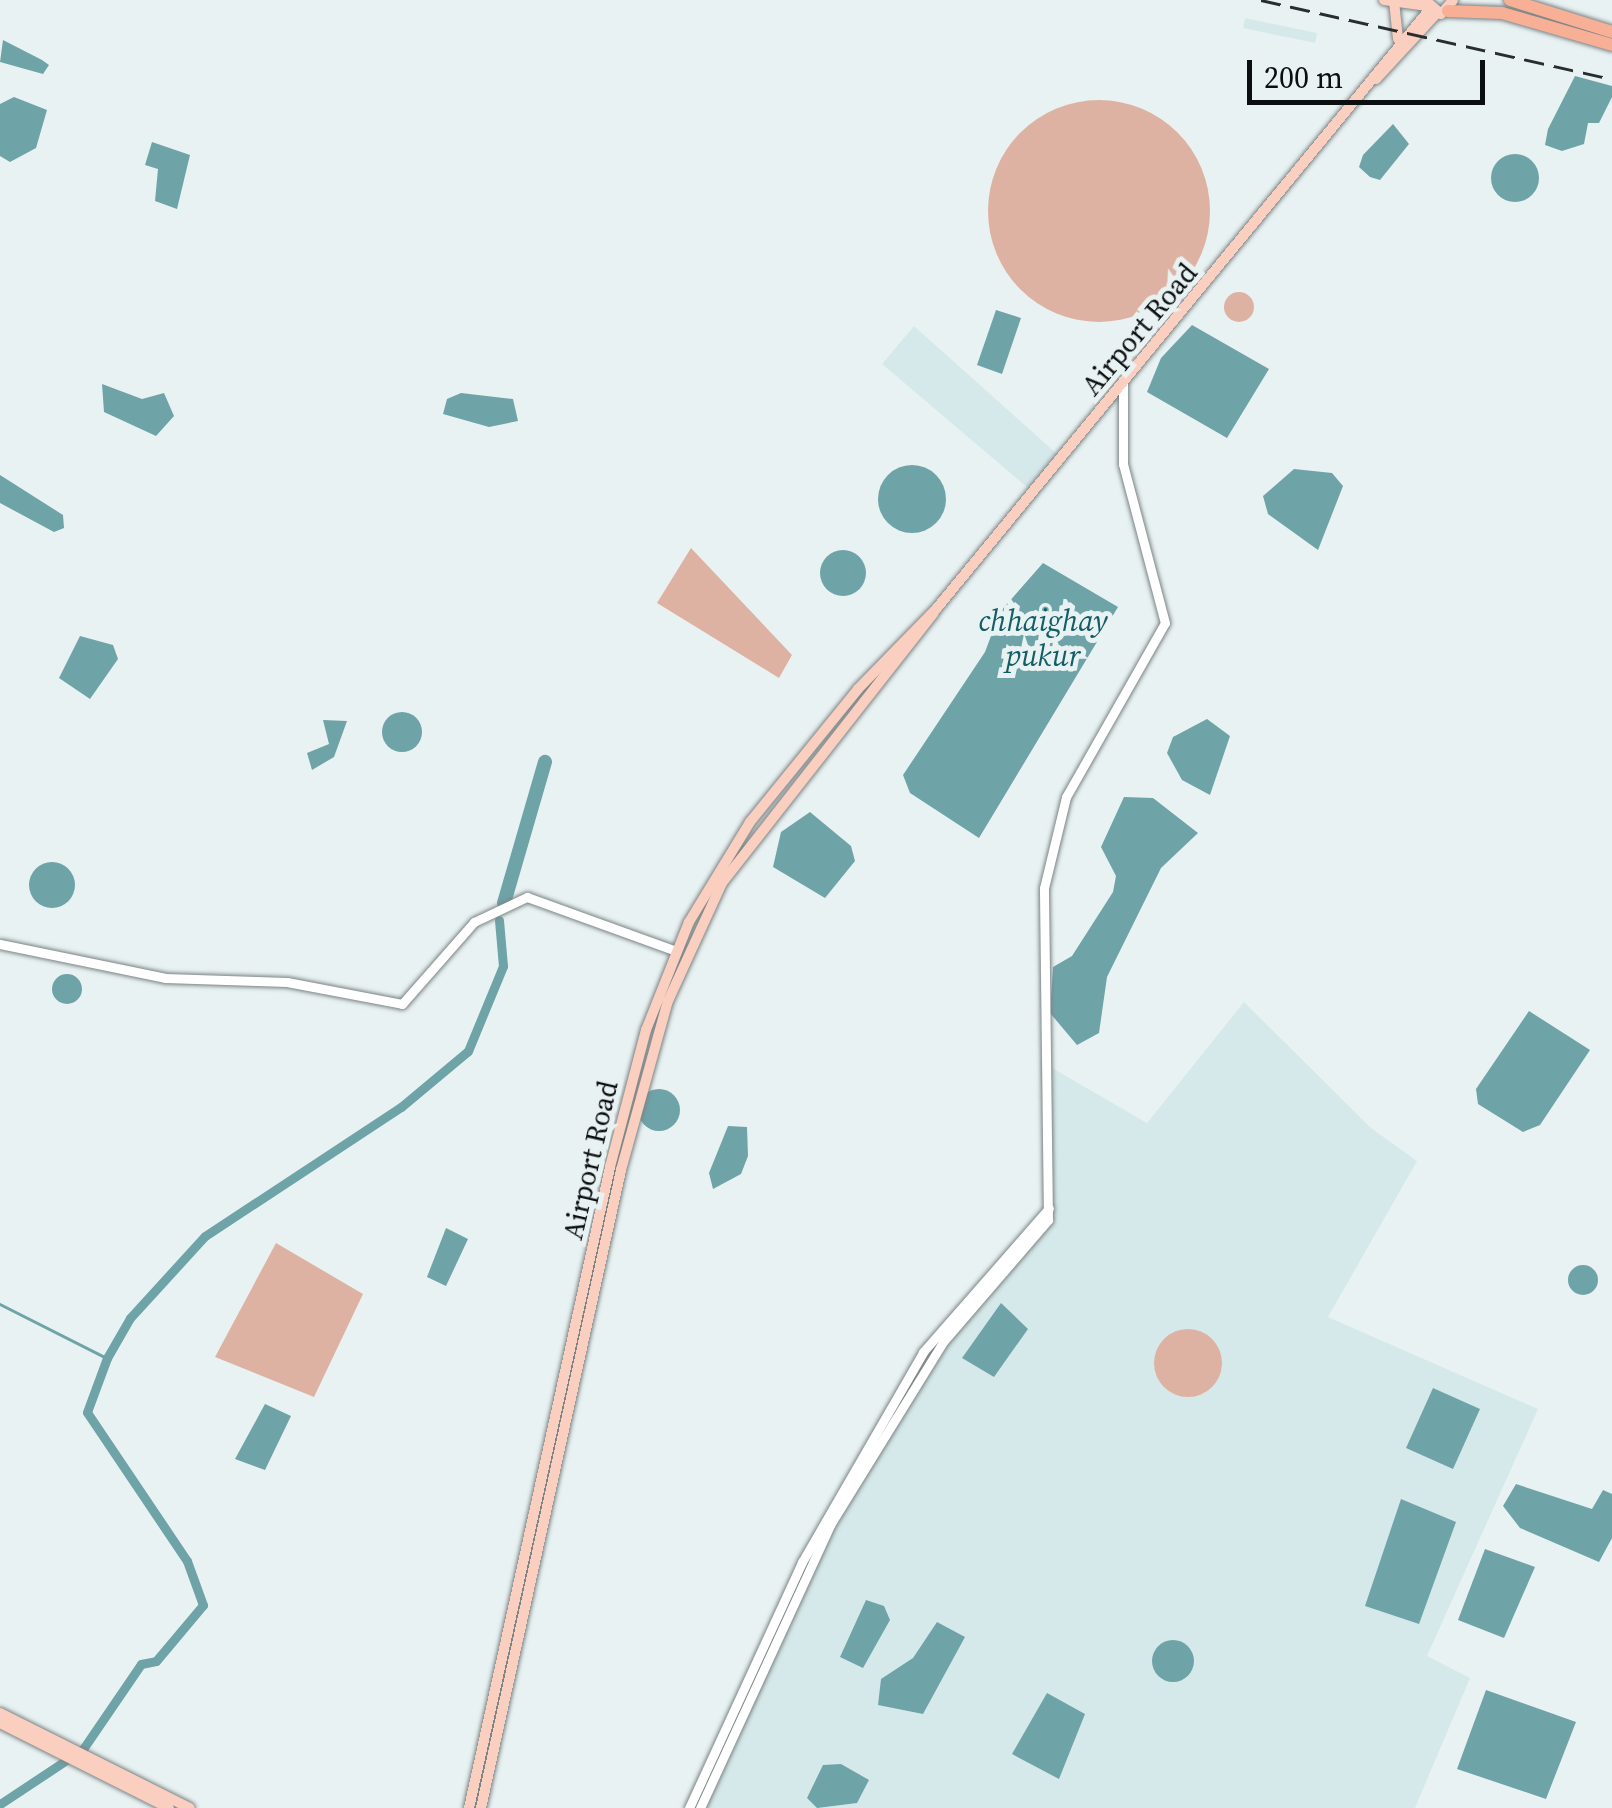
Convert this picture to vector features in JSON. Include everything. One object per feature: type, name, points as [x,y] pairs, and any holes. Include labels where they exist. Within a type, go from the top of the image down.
[{"type":"highway","points":[[1510,0],[1612,32]]},
{"type":"highway","points":[[1436,7],[1502,13],[1612,45]]},
{"type":"main road","points":[[1384,0],[1436,7]]},
{"type":"main road","points":[[1394,1],[1397,45]]},
{"type":"main road","name":"Airport Road","points":[[1376,79],[1397,45],[1436,7]]},
{"type":"main road","name":"Airport Road","points":[[469,1808],[645,1072],[680,968],[760,830],[1124,380],[1436,7]]},
{"type":"main road","points":[[700,1808],[830,1525],[932,1358],[1043,1230],[1051,1206],[1046,880],[1066,797],[1165,623],[1123,464],[1124,380]]},
{"type":"main road","name":"Airport Road","points":[[481,1808],[634,1070],[676,951],[750,822],[923,617],[937,608]]},
{"type":"main road","points":[[0,944],[165,978],[287,982],[402,1004],[474,922],[526,897],[676,951]]},
{"type":"main road","points":[[689,1808],[809,1549],[923,1352],[1051,1206]]},
{"type":"main road","points":[[0,1712],[63,1750]]},
{"type":"main road","points":[[0,1723],[190,1808]]},
{"type":"main road","points":[[85,1760],[169,1808]]},
{"type":"shaded area","points":[[1245,18],[1317,33],[1315,43],[1243,28]]},
{"type":"shaded area","points":[[1099,100],[1141,109],[1177,133],[1201,169],[1210,211],[1201,253],[1177,289],[1141,313],[1099,322],[1057,313],[1021,289],[997,253],[988,211],[997,169],[1021,133],[1057,109]]},
{"type":"shaded area","points":[[1239,292],[1250,296],[1254,307],[1250,318],[1239,322],[1228,318],[1224,307],[1228,296]]},
{"type":"shaded area","points":[[914,326],[1057,454],[1028,488],[882,364]]},
{"type":"shaded area","points":[[691,548],[792,655],[779,678],[657,603]]},
{"type":"shaded area","points":[[1244,1002],[1371,1128],[1417,1161],[1328,1317],[1538,1409],[1427,1656],[1470,1678],[1415,1808],[691,1808],[824,1525],[924,1354],[1047,1211],[1040,1061],[1147,1123]]},
{"type":"shaded area","points":[[276,1243],[363,1294],[314,1397],[215,1357]]},
{"type":"shaded area","points":[[1188,1329],[1201,1331],[1212,1339],[1220,1350],[1220,1376],[1212,1387],[1201,1395],[1188,1397],[1175,1395],[1164,1387],[1156,1376],[1154,1363],[1156,1350],[1164,1339],[1175,1331]]},
{"type":"water","points":[[3,40],[49,65],[43,74],[0,62]]},
{"type":"water","points":[[1575,76],[1612,86],[1612,97],[1599,123],[1588,123],[1584,144],[1562,151],[1545,145],[1548,129]]},
{"type":"water","points":[[14,97],[47,110],[36,148],[10,162],[0,156],[0,104]]},
{"type":"water","points":[[1393,124],[1409,144],[1380,180],[1370,177],[1359,167],[1363,155]]},
{"type":"water","points":[[152,142],[190,155],[177,209],[155,201],[158,169],[145,165]]},
{"type":"water","points":[[1515,154],[1532,161],[1539,178],[1532,195],[1515,202],[1498,195],[1491,178],[1498,161]]},
{"type":"water","points":[[996,310],[1021,318],[1002,374],[977,365]]},
{"type":"water","points":[[1192,325],[1269,369],[1227,438],[1147,392],[1161,358]]},
{"type":"water","points":[[102,384],[142,399],[164,393],[174,416],[156,436],[104,412]]},
{"type":"water","points":[[461,393],[513,399],[518,421],[489,427],[443,414],[447,399]]},
{"type":"water","points":[[912,465],[925,467],[936,475],[944,486],[944,512],[936,523],[925,531],[912,533],[899,531],[888,523],[880,512],[878,499],[880,486],[888,475],[899,467]]},
{"type":"water","points":[[1294,469],[1332,473],[1343,486],[1318,550],[1268,514],[1263,496]]},
{"type":"water","points":[[0,475],[63,515],[64,528],[54,532],[0,503]]},
{"type":"water","points":[[843,550],[860,556],[866,573],[860,590],[843,596],[826,590],[820,573],[826,556]]},
{"type":"water","name":"chhaighay pukur","points":[[1043,563],[1118,607],[979,838],[910,793],[903,775],[985,652],[1000,612]]},
{"type":"water","points":[[80,636],[113,645],[118,659],[90,699],[59,678]]},
{"type":"water","points":[[402,712],[416,718],[422,732],[416,746],[402,752],[388,746],[382,732],[388,718]]},
{"type":"water","points":[[1207,719],[1230,736],[1210,795],[1182,780],[1167,753],[1173,737]]},
{"type":"water","points":[[323,720],[347,721],[334,757],[312,770],[307,753],[329,744]]},
{"type":"water","points":[[1124,797],[1153,798],[1198,833],[1161,868],[1107,977],[1099,1033],[1077,1045],[1050,1013],[1053,967],[1072,956],[1113,892],[1116,876],[1101,847]]},
{"type":"water","points":[[810,812],[851,846],[855,861],[825,898],[773,867],[781,832]]},
{"type":"water","points":[[52,862],[68,869],[75,885],[68,901],[52,908],[36,901],[29,885],[36,869]]},
{"type":"water","points":[[67,974],[81,983],[82,989],[73,1003],[67,1004],[53,995],[52,989],[61,975]]},
{"type":"water","points":[[1529,1011],[1590,1050],[1540,1125],[1523,1132],[1478,1104],[1476,1089]]},
{"type":"water","points":[[659,1089],[674,1095],[680,1110],[674,1125],[659,1131],[644,1125],[638,1110],[644,1095]]},
{"type":"water","points":[[728,1126],[747,1127],[748,1156],[741,1174],[713,1189],[709,1173]]},
{"type":"water","points":[[446,1228],[468,1239],[446,1286],[427,1277]]},
{"type":"water","points":[[1583,1265],[1594,1269],[1598,1280],[1594,1291],[1583,1295],[1572,1291],[1568,1280],[1572,1269]]},
{"type":"water","points":[[1001,1303],[1028,1329],[994,1377],[962,1358]]},
{"type":"water","points":[[1433,1388],[1480,1409],[1453,1469],[1406,1448]]},
{"type":"water","points":[[265,1404],[291,1416],[265,1470],[235,1459]]},
{"type":"water","points":[[1516,1484],[1592,1509],[1603,1490],[1612,1494],[1612,1538],[1599,1562],[1520,1528],[1503,1506]]},
{"type":"water","points":[[1401,1499],[1456,1522],[1419,1624],[1365,1606]]},
{"type":"water","points":[[1485,1549],[1535,1567],[1504,1638],[1458,1620]]},
{"type":"water","points":[[866,1600],[884,1606],[890,1620],[863,1668],[840,1657]]},
{"type":"water","points":[[937,1622],[965,1637],[923,1714],[878,1705],[881,1679],[913,1658]]},
{"type":"water","points":[[1173,1640],[1188,1646],[1194,1661],[1188,1676],[1173,1682],[1158,1676],[1152,1661],[1158,1646]]},
{"type":"water","points":[[1486,1690],[1576,1722],[1546,1799],[1457,1769]]},
{"type":"water","points":[[1047,1693],[1085,1714],[1059,1779],[1012,1754]]},
{"type":"water","points":[[841,1764],[869,1780],[857,1803],[817,1808],[807,1798],[823,1765]]},
{"type":"waterway","points":[[504,903],[545,762]]},
{"type":"waterway","points":[[0,1804],[83,1749],[141,1664],[156,1661],[203,1605],[187,1561],[87,1412],[107,1358],[130,1318],[205,1236],[401,1107],[468,1051],[503,966],[499,920]]},
{"type":"waterway","points":[[0,1304],[107,1358]]},
{"type":"railway","points":[[1261,0],[1612,79]]}]
